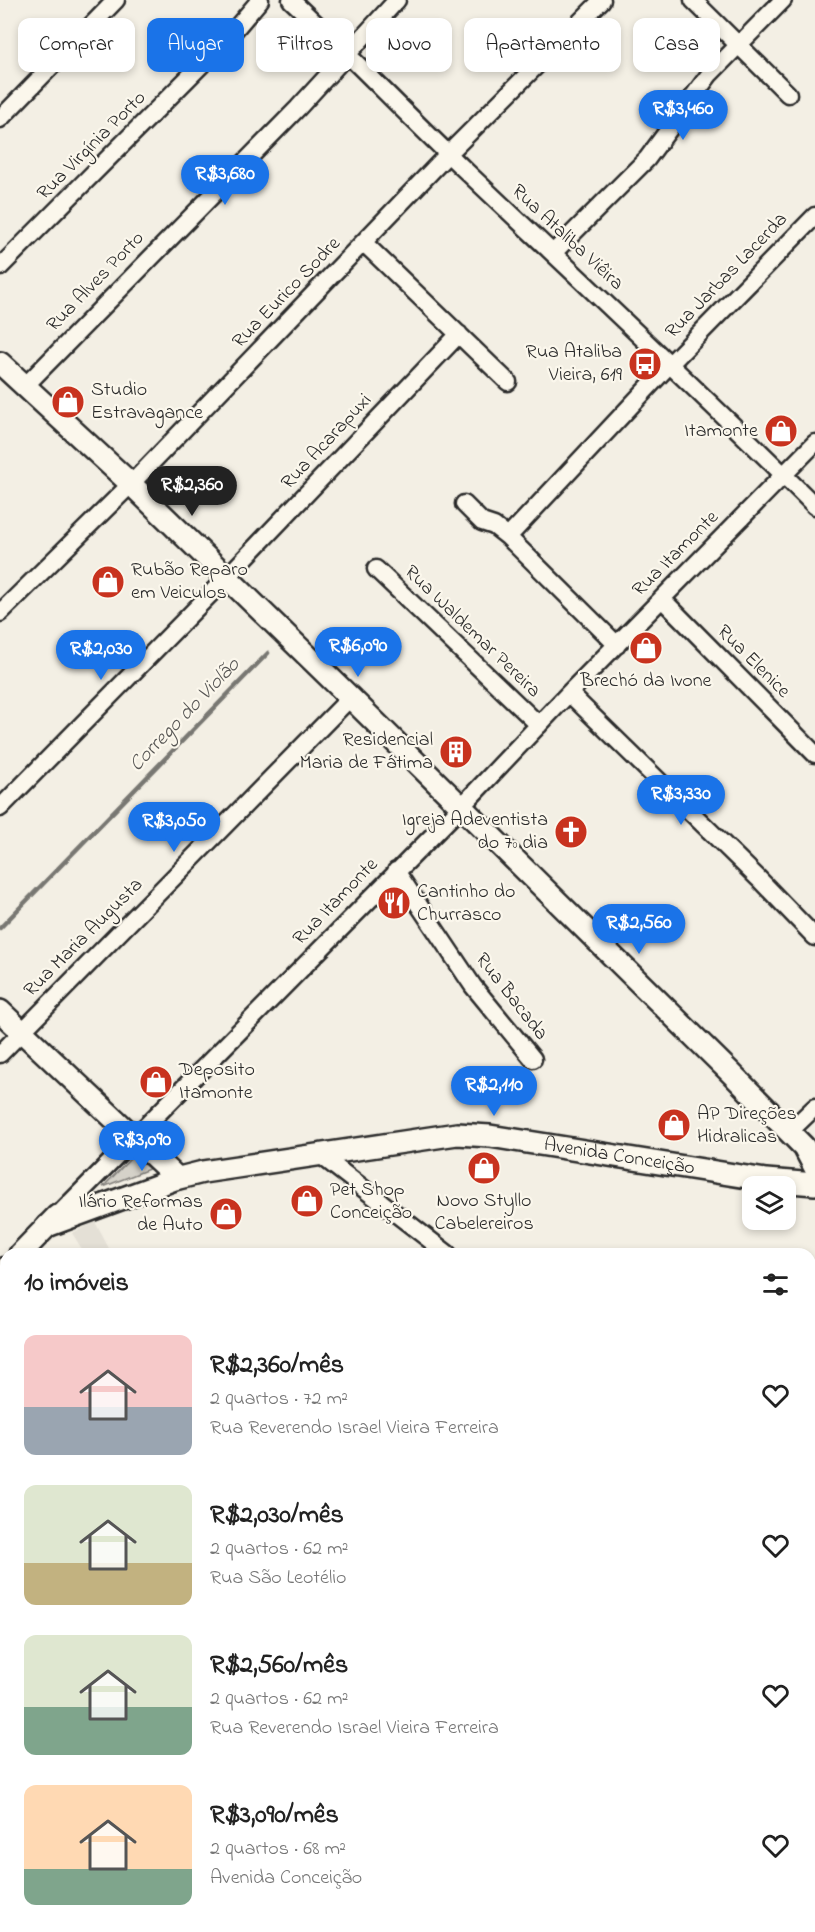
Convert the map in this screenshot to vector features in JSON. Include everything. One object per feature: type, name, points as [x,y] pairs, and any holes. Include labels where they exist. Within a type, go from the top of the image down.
[{"type":"main road","points":[[0,363],[131,484],[350,698],[804,1147],[815,1168]]},
{"type":"main road","points":[[0,1011],[176,1179]]},
{"type":"main road","name":"Avenida Conceição","points":[[46,1226],[176,1179],[203,1172],[422,1138],[468,1135],[560,1147],[766,1180],[815,1184]]},
{"type":"main road","name":"Avenida Conceição","points":[[26,1248],[63,1209],[151,1177],[162,1176],[176,1179]]},
{"type":"street","points":[[0,119],[116,0]]},
{"type":"street","name":"Rua Virgínia Porto","points":[[0,267],[226,40],[260,0]]},
{"type":"street","name":"Rua Ataliba Viêira","points":[[291,0],[310,18]]},
{"type":"street","name":"Rua Alves Porto","points":[[354,47],[397,0]]},
{"type":"street","name":"Rua Eurico Sodre","points":[[0,613],[131,484],[448,154],[602,0]]},
{"type":"street","points":[[693,0],[788,94]]},
{"type":"street","points":[[553,253],[646,159],[701,84],[783,0]]},
{"type":"street","name":"Rua Ataliba Viêira","points":[[354,59],[448,154],[815,506]]},
{"type":"street","name":"Rua Alves Porto","points":[[25,386],[331,72]]},
{"type":"street","name":"Rua Jarbas Lacerda","points":[[508,537],[669,365],[815,216]]},
{"type":"street","points":[[364,243],[508,382]]},
{"type":"street","name":"Rua Acarapuxi","points":[[0,808],[226,578],[459,334]]},
{"type":"street","name":"Rua Itamonte","points":[[63,1209],[815,443]]},
{"type":"street","points":[[465,504],[482,522],[494,526],[508,537],[617,645]]},
{"type":"street","name":"Rua Waldemar Pereira","points":[[376,569],[539,725]]},
{"type":"street","name":"Rua Elenice","points":[[662,599],[815,754]]},
{"type":"street","points":[[569,693],[815,937]]},
{"type":"street","name":"Rua Maria Augusta","points":[[0,1054],[350,698]]},
{"type":"street","name":"Rua Bacada","points":[[396,871],[473,986],[533,1059]]},
{"type":"street","points":[[789,1132],[815,1107]]},
{"type":"street","points":[[319,1154],[440,1248]]},
{"type":"shaded area","points":[[134,1155],[149,1169],[103,1187]]},
{"type":"shaded area","points":[[95,1222],[109,1248],[81,1248],[72,1233]]},
{"type":"waterway","name":"Corrego do Violão","points":[[0,928],[268,653]]},
{"type":"place","name":"Rua Ataliba Vieira, 619","points":[[645,364]]},
{"type":"place","name":"Studio Estravagance","points":[[68,402]]},
{"type":"place","name":"Itamonte","points":[[781,431]]},
{"type":"place","name":"Rubão Reparo em Veiculos","points":[[108,582]]},
{"type":"place","name":"Brechó da Ivone","points":[[646,648]]},
{"type":"place","name":"Residencial Maria de Fátima","points":[[456,752]]},
{"type":"place","name":"Igreja Adeventista do 7º dia","points":[[571,832]]},
{"type":"place","name":"Cantinho do Churrasco","points":[[394,903]]},
{"type":"place","name":"Deposito Itamonte","points":[[156,1082]]},
{"type":"place","name":"AP Direções Hidralicas","points":[[674,1125]]},
{"type":"place","name":"Novo Styllo Cabelereiros","points":[[484,1168]]},
{"type":"place","name":"Pet Shop Conceição","points":[[307,1201]]},
{"type":"place","name":"Ilário Reformas de Auto","points":[[226,1214]]}]
